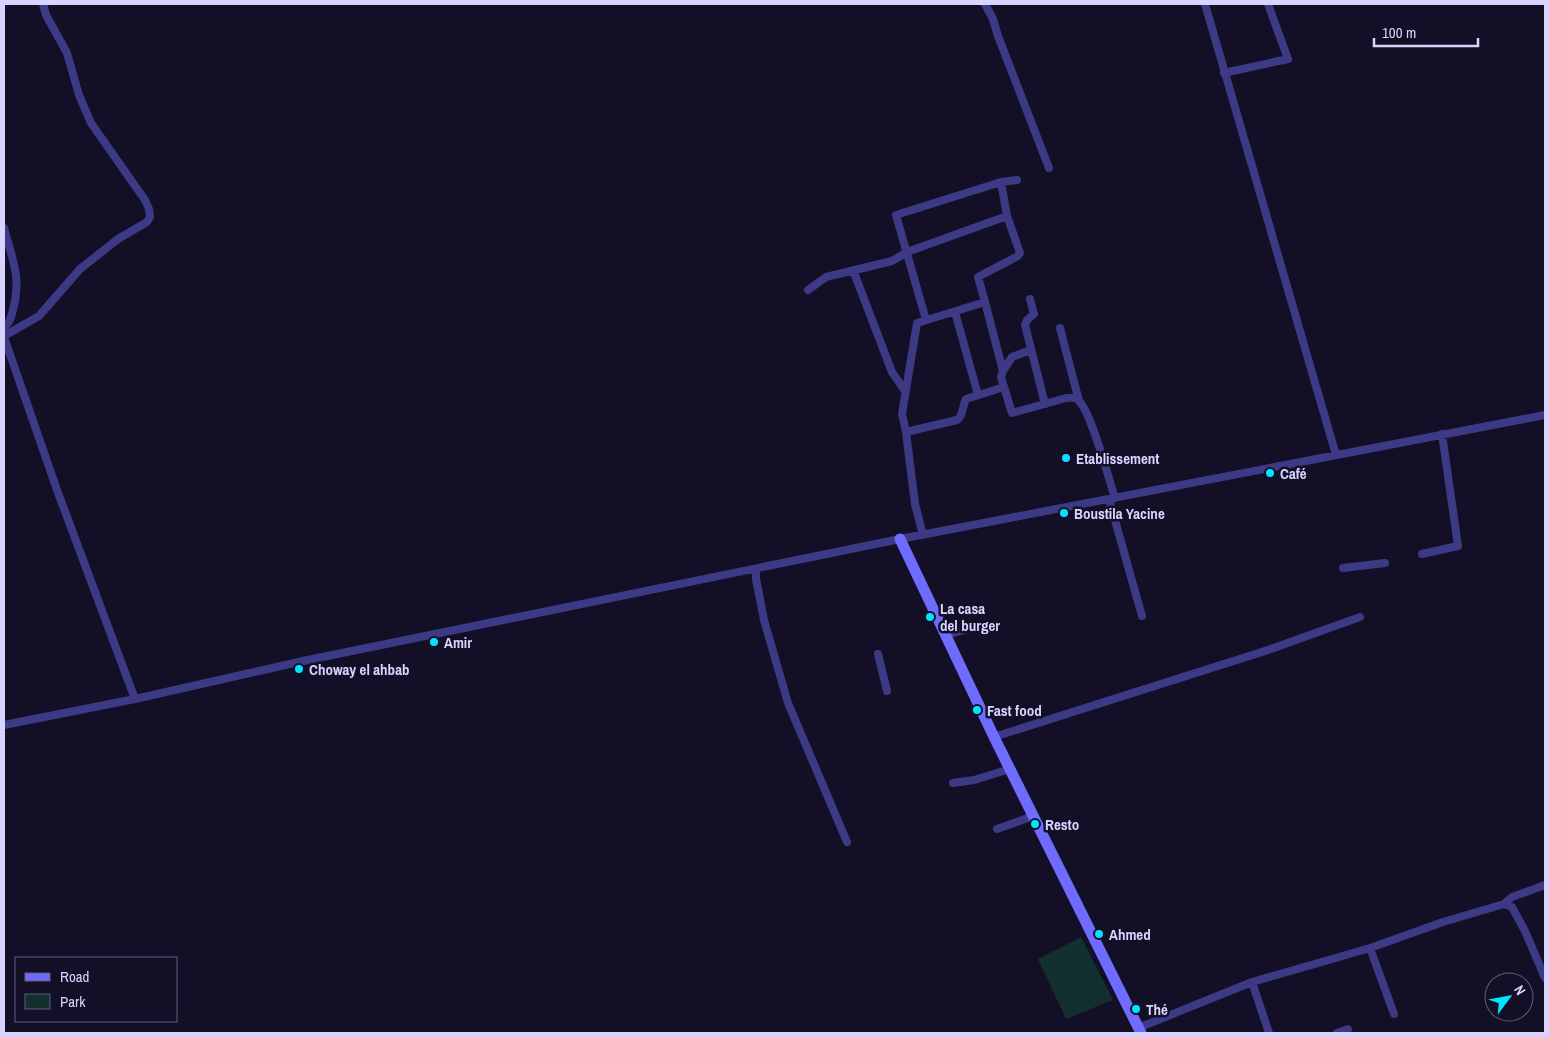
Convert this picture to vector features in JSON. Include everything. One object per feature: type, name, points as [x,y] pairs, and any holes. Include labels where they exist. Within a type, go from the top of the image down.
[{"type":"main road","points":[[900,539],[994,737],[1139,1030]]},
{"type":"street","points":[[43,4],[46,15],[67,53],[79,95],[91,123],[145,200],[150,217],[147,222],[118,239],[80,268],[39,316],[4,336],[57,490],[135,698]]},
{"type":"street","points":[[985,4],[993,19],[1049,168]]},
{"type":"street","points":[[1205,4],[1336,455]]},
{"type":"street","points":[[1224,73],[1288,60],[1268,4]]},
{"type":"street","points":[[926,320],[896,215],[1001,182],[1017,180]]},
{"type":"street","points":[[1001,182],[1006,216],[1020,253],[1018,256],[978,277],[1003,371]]},
{"type":"street","points":[[808,290],[826,277],[892,261],[907,252],[1006,216]]},
{"type":"street","points":[[4,229],[17,278],[18,290],[10,320],[4,326]]},
{"type":"street","points":[[853,270],[892,372],[905,391]]},
{"type":"street","points":[[1030,299],[1034,314],[1027,320],[1025,325],[1045,404]]},
{"type":"street","points":[[922,535],[915,504],[902,414],[917,323],[985,302]]},
{"type":"street","points":[[955,312],[978,395]]},
{"type":"street","points":[[1060,328],[1079,401]]},
{"type":"street","points":[[1031,350],[1012,357],[1001,377],[1012,413],[1066,398],[1073,398],[1079,401],[1085,408],[1112,498],[1142,616]]},
{"type":"street","points":[[906,432],[957,420],[962,415],[963,404],[966,399],[1004,387]]},
{"type":"street","points":[[4,725],[303,661],[900,539],[1545,414]]},
{"type":"street","points":[[1422,554],[1458,546],[1442,434]]},
{"type":"street","points":[[1343,568],[1385,563]]},
{"type":"street","points":[[756,569],[756,579],[764,620],[788,703],[847,842]]},
{"type":"street","points":[[994,737],[1271,649],[1360,617]]},
{"type":"street","points":[[947,636],[978,626]]},
{"type":"street","points":[[878,654],[887,691]]},
{"type":"street","points":[[953,783],[974,780],[1010,769]]},
{"type":"street","points":[[997,829],[1033,816]]},
{"type":"street","points":[[1139,1030],[1252,982],[1370,948],[1443,922],[1504,904],[1512,897],[1545,886]]},
{"type":"street","points":[[1504,904],[1512,907],[1525,931],[1545,978]]},
{"type":"street","points":[[1370,948],[1394,1014]]},
{"type":"street","points":[[1252,982],[1269,1033]]},
{"type":"street","points":[[1337,1033],[1348,1029]]},
{"type":"green space","points":[[1081,937],[1113,1000],[1066,1019],[1038,959]]},
{"type":"place","name":"Etablissement","points":[[1066,458]]},
{"type":"place","name":"Café","points":[[1270,473]]},
{"type":"place","name":"Boustila Yacine","points":[[1064,513]]},
{"type":"place","name":"La casa del burger","points":[[930,617]]},
{"type":"place","name":"Amir","points":[[434,642]]},
{"type":"place","name":"Choway el ahbab","points":[[299,669]]},
{"type":"place","name":"Fast food","points":[[977,710]]},
{"type":"place","name":"Resto","points":[[1035,824]]},
{"type":"place","name":"Ahmed","points":[[1099,934]]},
{"type":"place","name":"Thé","points":[[1136,1009]]}]
